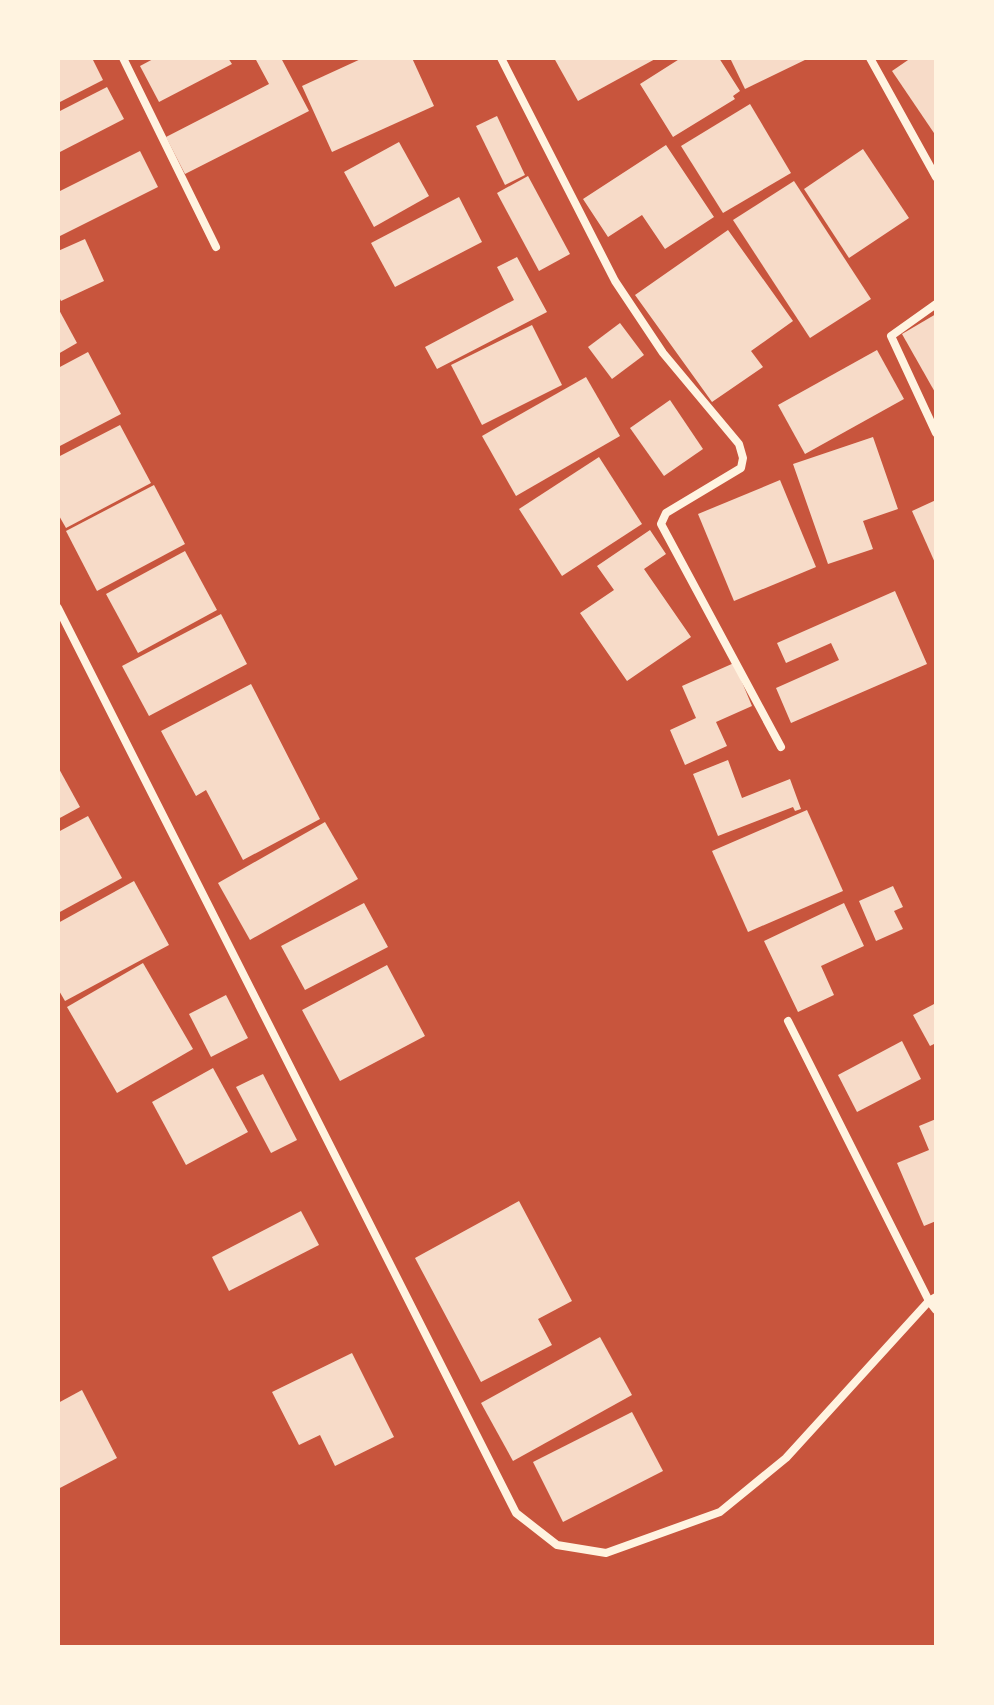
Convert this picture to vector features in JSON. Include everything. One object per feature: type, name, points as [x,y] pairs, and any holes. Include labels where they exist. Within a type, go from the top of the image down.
[{"type":"street","points":[[123,58],[216,247]]},
{"type":"street","points":[[501,58],[615,281],[663,353],[739,444],[743,458],[741,468],[666,513],[661,524],[781,747]]},
{"type":"street","points":[[870,58],[936,177]]},
{"type":"street","points":[[936,304],[891,336],[936,433]]},
{"type":"street","points":[[58,608],[516,1513],[557,1545],[606,1553],[720,1512],[786,1458],[932,1299]]},
{"type":"street","points":[[788,1021],[936,1310]]},
{"type":"building","points":[[63,58],[92,58],[103,80],[58,103],[58,61]]},
{"type":"building","points":[[155,58],[228,58],[232,64],[159,102],[140,66]]},
{"type":"building","points":[[255,58],[281,58],[309,111],[185,174],[166,137],[269,84]]},
{"type":"building","points":[[363,58],[412,58],[434,106],[332,152],[302,86]]},
{"type":"building","points":[[554,58],[657,58],[578,101]]},
{"type":"building","points":[[681,58],[719,58],[740,91],[733,96],[735,99],[673,137],[640,84]]},
{"type":"building","points":[[730,58],[809,58],[745,89]]},
{"type":"building","points":[[911,58],[936,58],[936,136],[892,71]]},
{"type":"building","points":[[107,87],[124,119],[58,153],[58,112]]},
{"type":"building","points":[[750,104],[791,173],[723,213],[681,146]]},
{"type":"building","points":[[497,116],[525,175],[505,185],[476,126]]},
{"type":"building","points":[[399,142],[429,196],[374,227],[344,172]]},
{"type":"building","points":[[666,145],[714,217],[665,249],[642,215],[608,237],[583,199]]},
{"type":"building","points":[[863,149],[909,218],[849,258],[804,189]]},
{"type":"building","points":[[140,151],[158,187],[58,237],[58,192]]},
{"type":"building","points":[[528,176],[570,254],[539,271],[497,193]]},
{"type":"building","points":[[794,181],[871,299],[810,338],[733,220]]},
{"type":"building","points":[[459,197],[482,242],[395,287],[371,243]]},
{"type":"building","points":[[728,230],[793,321],[751,351],[763,367],[712,402],[635,295]]},
{"type":"building","points":[[85,239],[104,281],[61,301],[58,295],[58,251]]},
{"type":"building","points":[[517,257],[547,312],[437,369],[425,347],[514,300],[497,267]]},
{"type":"building","points":[[58,308],[77,343],[58,354]]},
{"type":"building","points":[[936,314],[936,394],[902,334]]},
{"type":"building","points":[[620,323],[644,355],[612,379],[588,347]]},
{"type":"building","points":[[532,325],[562,385],[482,425],[451,365]]},
{"type":"building","points":[[877,350],[904,399],[805,454],[778,405]]},
{"type":"building","points":[[88,352],[121,414],[58,447],[58,368]]},
{"type":"building","points":[[586,377],[620,436],[516,496],[482,436]]},
{"type":"building","points":[[670,400],[703,449],[664,476],[630,428]]},
{"type":"building","points":[[120,425],[151,483],[66,528],[58,514],[58,457]]},
{"type":"building","points":[[873,437],[898,509],[863,521],[873,549],[828,564],[793,464]]},
{"type":"building","points":[[599,457],[642,524],[562,576],[519,509]]},
{"type":"building","points":[[780,480],[816,567],[734,601],[698,514]]},
{"type":"building","points":[[154,485],[185,544],[97,591],[66,531]]},
{"type":"building","points":[[936,500],[936,565],[912,511]]},
{"type":"building","points":[[650,530],[666,554],[644,569],[691,637],[627,681],[580,613],[614,590],[597,566]]},
{"type":"building","points":[[185,551],[217,610],[138,653],[106,594]]},
{"type":"building","points":[[895,591],[927,664],[791,723],[776,688],[839,660],[831,643],[786,663],[777,643]]},
{"type":"building","points":[[221,614],[247,664],[149,716],[122,666]]},
{"type":"building","points":[[734,663],[752,706],[716,722],[727,746],[685,765],[670,730],[696,718],[682,686]]},
{"type":"building","points":[[251,684],[320,819],[243,860],[206,790],[196,796],[161,731]]},
{"type":"building","points":[[728,760],[742,798],[790,779],[801,809],[795,811],[793,807],[718,836],[693,774]]},
{"type":"building","points":[[58,767],[80,807],[58,819]]},
{"type":"building","points":[[807,810],[843,891],[748,932],[712,851]]},
{"type":"building","points":[[88,816],[122,878],[58,913],[58,832]]},
{"type":"building","points":[[325,822],[358,879],[250,940],[218,883]]},
{"type":"building","points":[[134,881],[169,945],[65,1001],[58,989],[58,923]]},
{"type":"building","points":[[893,886],[903,907],[894,911],[903,929],[876,941],[859,901]]},
{"type":"building","points":[[364,903],[388,947],[305,990],[281,946]]},
{"type":"building","points":[[844,903],[864,946],[821,966],[834,995],[798,1012],[764,941]]},
{"type":"building","points":[[143,963],[193,1049],[117,1093],[67,1007]]},
{"type":"building","points":[[387,965],[425,1036],[340,1081],[302,1010]]},
{"type":"building","points":[[226,995],[248,1038],[211,1057],[189,1014]]},
{"type":"building","points":[[936,1003],[936,1043],[930,1046],[913,1015]]},
{"type":"building","points":[[902,1041],[921,1079],[857,1112],[838,1075]]},
{"type":"building","points":[[213,1068],[248,1132],[186,1165],[152,1102]]},
{"type":"building","points":[[263,1074],[297,1140],[271,1153],[236,1087]]},
{"type":"building","points":[[936,1119],[936,1221],[924,1226],[897,1163],[929,1150],[919,1126]]},
{"type":"building","points":[[519,1201],[572,1301],[538,1319],[552,1345],[481,1382],[415,1258]]},
{"type":"building","points":[[301,1211],[319,1245],[229,1291],[212,1257]]},
{"type":"building","points":[[600,1337],[632,1395],[513,1461],[481,1403]]},
{"type":"building","points":[[352,1353],[394,1437],[335,1466],[320,1435],[299,1445],[272,1392]]},
{"type":"building","points":[[82,1390],[117,1458],[58,1489],[58,1403]]},
{"type":"building","points":[[632,1412],[663,1471],[563,1522],[533,1462]]}]
